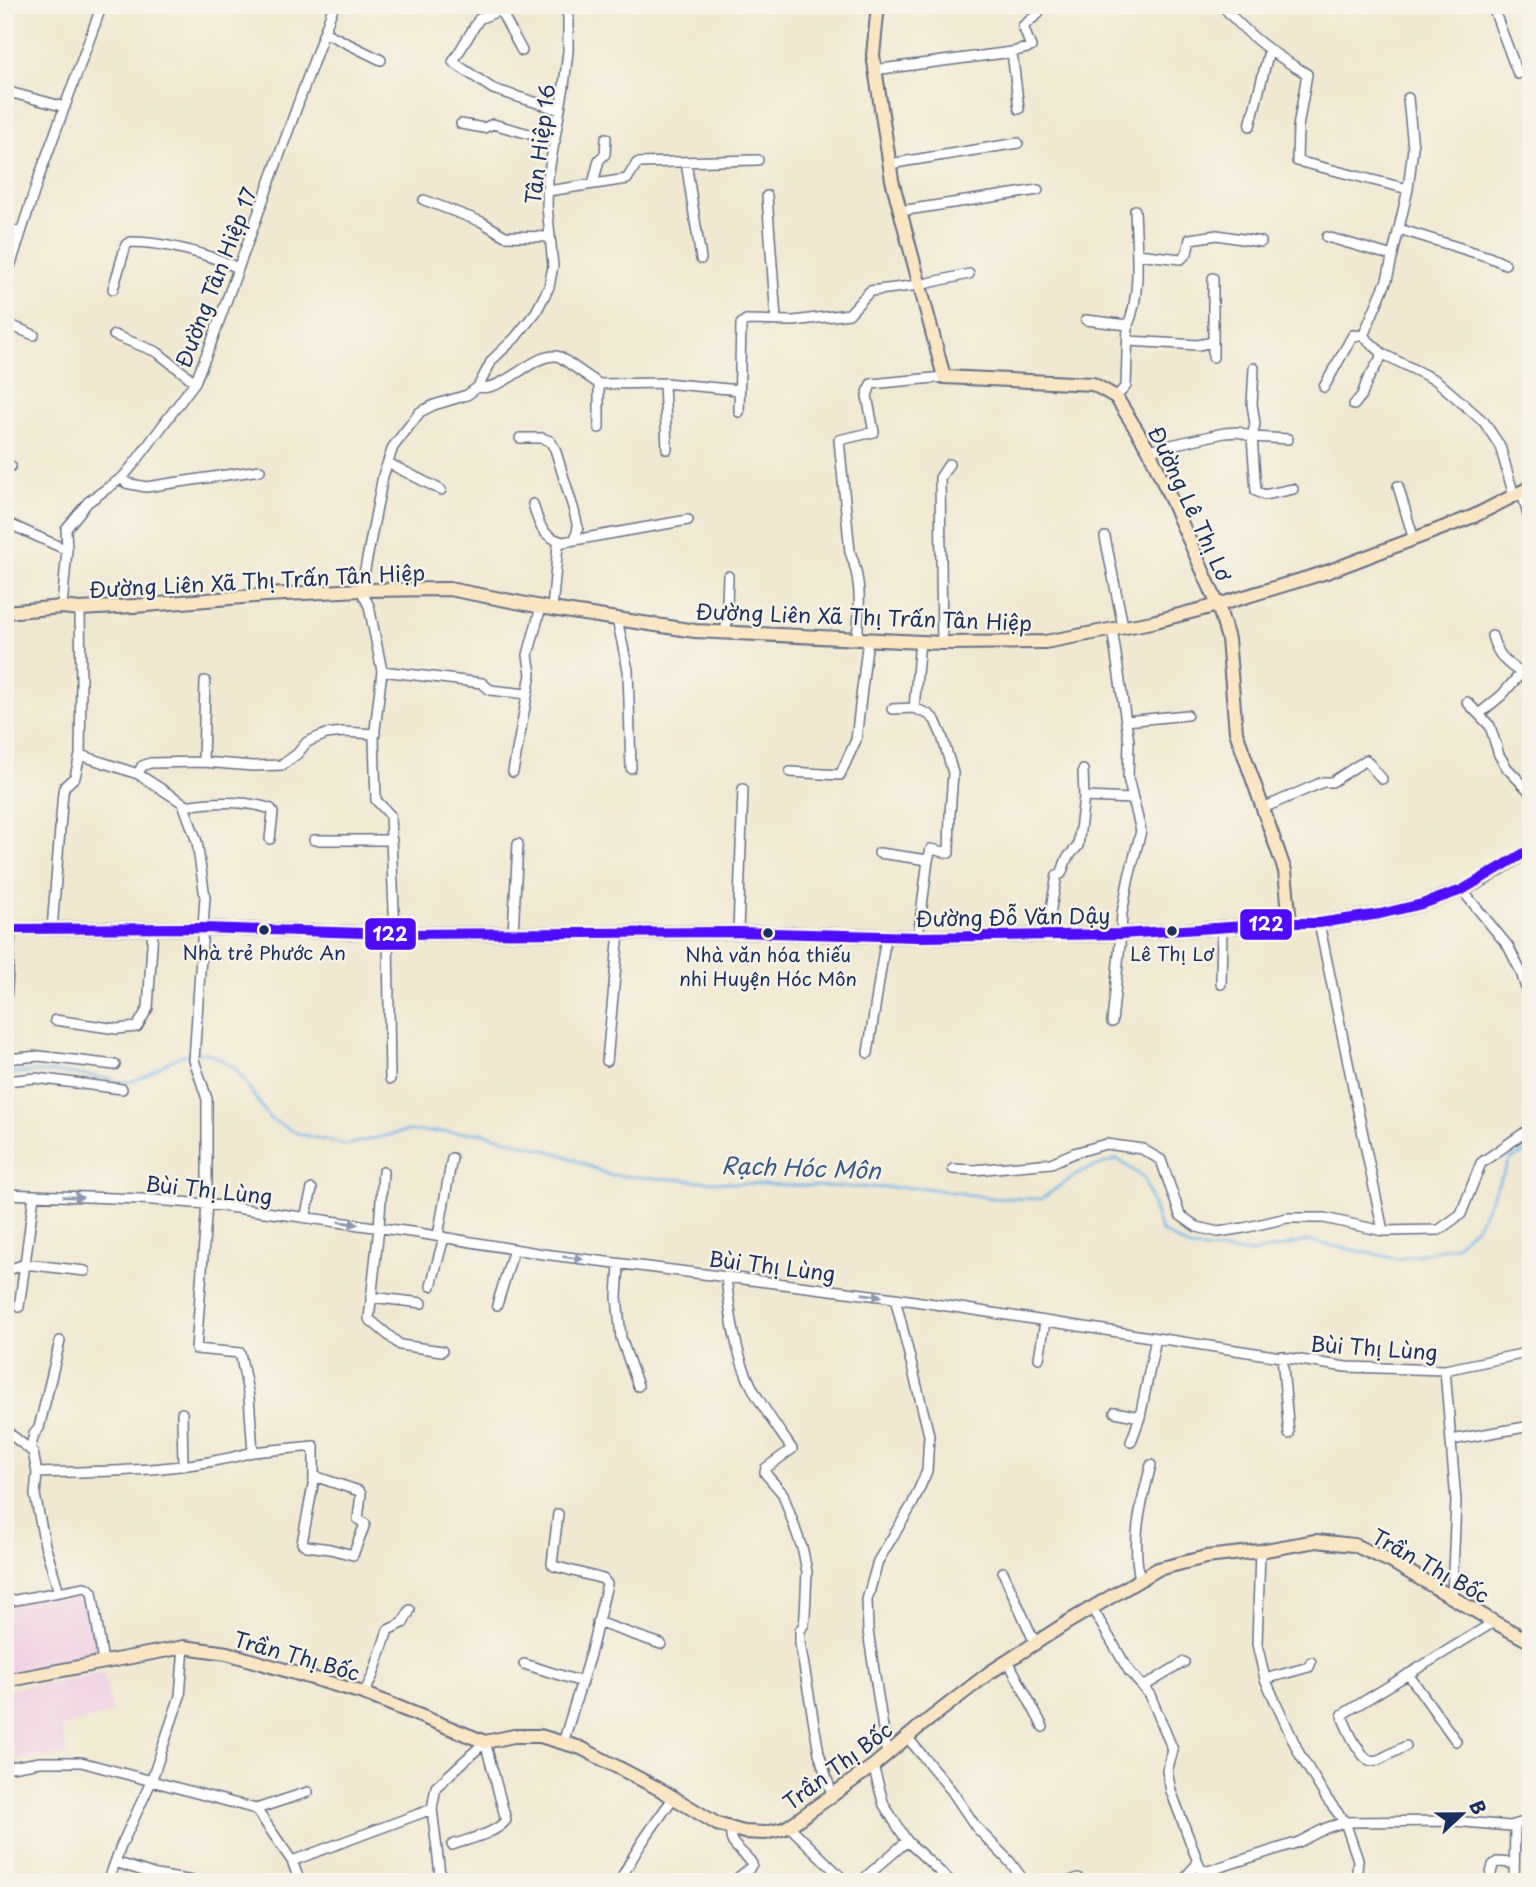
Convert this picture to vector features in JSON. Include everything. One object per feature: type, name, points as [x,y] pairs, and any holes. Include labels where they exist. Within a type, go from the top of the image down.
[{"type":"street","points":[[5,282],[39,177],[103,5]]},
{"type":"street","name":"Đường Tân Hiệp 17","points":[[62,607],[67,550],[66,528],[88,502],[123,477],[195,382],[334,5]]},
{"type":"street","name":"Tân Hiệp 16","points":[[478,387],[492,360],[536,312],[549,287],[554,266],[547,206],[568,51],[568,18],[565,5]]},
{"type":"street","points":[[878,5],[874,70],[889,164],[944,377]]},
{"type":"street","points":[[1222,5],[1238,25],[1269,51],[1307,74],[1297,127],[1297,161],[1408,189]]},
{"type":"street","points":[[1379,5],[1386,5]]},
{"type":"street","points":[[1492,5],[1518,74]]},
{"type":"street","points":[[522,51],[503,8],[479,19],[453,62],[493,89],[560,110]]},
{"type":"street","points":[[874,70],[1012,52],[1031,47],[1023,26],[1038,14]]},
{"type":"street","points":[[324,32],[381,60]]},
{"type":"street","points":[[1250,126],[1269,51]]},
{"type":"street","points":[[1012,52],[1019,109]]},
{"type":"street","points":[[5,92],[65,107]]},
{"type":"street","points":[[1363,336],[1387,280],[1408,189],[1413,148],[1408,98]]},
{"type":"street","points":[[461,124],[484,128],[493,124],[555,141]]},
{"type":"street","points":[[593,184],[599,160],[605,155],[606,138]]},
{"type":"street","points":[[889,164],[1018,143]]},
{"type":"street","points":[[548,191],[627,179],[637,163],[758,160]]},
{"type":"street","points":[[686,162],[701,259]]},
{"type":"street","points":[[900,211],[1038,190]]},
{"type":"street","points":[[767,196],[776,320]]},
{"type":"street","points":[[424,200],[482,222],[505,236],[549,237]]},
{"type":"street","points":[[790,772],[839,775],[856,740],[862,638],[861,598],[856,566],[849,552],[839,440],[874,432],[867,396],[871,384],[944,377],[1093,384],[1116,397],[1126,386],[1128,325],[1133,313],[1137,254],[1135,210]]},
{"type":"street","points":[[5,228],[21,233]]},
{"type":"street","points":[[1399,229],[1505,264]]},
{"type":"street","points":[[1137,254],[1181,259],[1187,253],[1190,239],[1210,235],[1261,242]]},
{"type":"street","points":[[1327,237],[1394,256]]},
{"type":"street","points":[[113,289],[124,250],[131,242],[206,255],[239,268]]},
{"type":"street","points":[[740,412],[741,324],[746,320],[794,321],[849,314],[870,291],[919,285],[969,274]]},
{"type":"street","points":[[1213,278],[1213,357]]},
{"type":"street","points":[[1086,320],[1128,325]]},
{"type":"street","points":[[5,323],[34,335]]},
{"type":"street","points":[[114,335],[157,352],[195,382]]},
{"type":"street","points":[[1324,387],[1353,335],[1363,336],[1383,354],[1437,381],[1483,422],[1500,446],[1522,492],[1531,527]]},
{"type":"street","points":[[1128,341],[1198,345],[1213,342]]},
{"type":"street","points":[[1354,405],[1383,354]]},
{"type":"street","points":[[390,1079],[392,841],[390,815],[376,800],[374,734],[382,671],[369,606],[361,590],[383,476],[394,447],[420,412],[467,395],[478,387],[497,385],[549,356],[556,355],[599,384],[664,383],[739,390]]},
{"type":"street","points":[[1254,368],[1252,404],[1255,424],[1252,437],[1256,491],[1264,495],[1293,489]]},
{"type":"street","points":[[664,383],[667,449]]},
{"type":"street","points":[[599,384],[599,428]]},
{"type":"street","name":"Đường Lê Thị Lơ","points":[[1116,397],[1149,450],[1218,605],[1228,639],[1236,732],[1285,871],[1290,923]]},
{"type":"street","points":[[1149,450],[1224,433],[1240,432],[1252,437],[1288,439]]},
{"type":"street","points":[[520,438],[542,438],[550,441],[555,449],[578,528],[575,539]]},
{"type":"street","points":[[388,463],[441,490]]},
{"type":"street","points":[[942,643],[940,478],[949,464]]},
{"type":"street","points":[[123,477],[127,483],[146,487],[260,470]]},
{"type":"street","points":[[1398,486],[1414,540]]},
{"type":"street","name":"Đường Liên Xã Thị Trấn Tân Hiệp","points":[[5,612],[361,590],[449,589],[546,608],[695,631],[942,643],[1045,642],[1152,622],[1326,572],[1474,516],[1522,492]]},
{"type":"street","points":[[533,504],[544,533],[562,542]]},
{"type":"street","points":[[513,772],[531,674],[528,655],[546,608],[558,545],[575,539],[688,520]]},
{"type":"street","points":[[5,522],[67,550]]},
{"type":"street","points":[[1105,537],[1129,742],[1128,778],[1141,831],[1122,913],[1112,1022]]},
{"type":"street","points":[[726,632],[728,576]]},
{"type":"street","points":[[52,929],[63,792],[65,786],[75,777],[80,755],[79,609]]},
{"type":"street","points":[[617,619],[628,670],[631,768]]},
{"type":"street","points":[[1492,636],[1495,647],[1510,667],[1531,678]]},
{"type":"street","points":[[914,708],[920,641]]},
{"type":"street","points":[[382,671],[482,683],[489,690],[527,694]]},
{"type":"street","points":[[1479,714],[1502,695],[1521,673]]},
{"type":"street","points":[[203,762],[205,681]]},
{"type":"street","points":[[1466,702],[1490,726],[1499,755],[1531,793]]},
{"type":"street","points":[[892,709],[914,708],[935,720],[953,773],[949,853],[931,849],[918,937]]},
{"type":"street","points":[[1126,721],[1187,715]]},
{"type":"street","points":[[138,774],[142,766],[150,763],[282,765],[307,742],[326,734],[374,734]]},
{"type":"street","points":[[80,755],[138,774],[183,803],[197,842],[205,897],[194,1060],[207,1099],[207,1204],[197,1349],[240,1353],[249,1397],[253,1452]]},
{"type":"street","points":[[1263,808],[1323,782],[1332,782],[1366,760],[1382,779]]},
{"type":"street","points":[[1046,936],[1056,875],[1061,874],[1067,858],[1079,846],[1084,797],[1083,770]]},
{"type":"street","points":[[738,932],[743,789]]},
{"type":"street","points":[[1084,797],[1133,799]]},
{"type":"street","points":[[184,806],[206,803],[244,804],[271,809],[273,813],[270,839]]},
{"type":"street","points":[[314,840],[392,841]]},
{"type":"street","points":[[513,932],[518,844]]},
{"type":"street","name":"Đường Đỗ Văn Dậy","points":[[8,929],[203,928],[391,934],[738,932],[918,937],[1121,934],[1319,923],[1380,914],[1422,904],[1462,890],[1531,849]]},
{"type":"street","points":[[879,853],[928,860]]},
{"type":"street","points":[[1462,890],[1508,946],[1521,972],[1531,1005]]},
{"type":"street","points":[[1319,923],[1382,1231]]},
{"type":"street","points":[[1221,985],[1222,928]]},
{"type":"street","points":[[5,1014],[8,929]]},
{"type":"street","points":[[55,1020],[117,1030],[137,1027],[148,1008],[153,929]]},
{"type":"street","points":[[607,1061],[618,932]]},
{"type":"street","points":[[868,1053],[886,936]]},
{"type":"street","points":[[5,1059],[38,1056],[115,1065]]},
{"type":"street","points":[[5,1082],[36,1078],[122,1089]]},
{"type":"street","points":[[953,1169],[974,1170],[1051,1163],[1106,1144],[1142,1149],[1161,1160],[1180,1215],[1197,1227],[1217,1232],[1287,1218],[1324,1218],[1382,1231],[1439,1230],[1461,1214],[1481,1163],[1531,1128]]},
{"type":"street","points":[[430,1286],[441,1237],[452,1158]]},
{"type":"street","points":[[383,1172],[369,1318],[400,1345],[442,1351]]},
{"type":"street","points":[[305,1218],[312,1189]]},
{"type":"street","name":"Bùi Thị Lùng","points":[[5,1194],[207,1204],[619,1264],[895,1298],[1346,1367],[1445,1370],[1531,1352]]},
{"type":"street","points":[[19,1307],[34,1195]]},
{"type":"street","points":[[497,1305],[513,1249]]},
{"type":"street","points":[[11,1269],[25,1264],[85,1270]]},
{"type":"street","points":[[619,1264],[617,1297],[621,1338],[638,1386]]},
{"type":"street","points":[[726,1277],[730,1315],[752,1387],[792,1449],[765,1468],[765,1473],[783,1494],[803,1551],[807,1572],[805,1622],[800,1631],[800,1643],[819,1753],[832,1794]]},
{"type":"street","points":[[371,1297],[422,1303]]},
{"type":"street","points":[[887,1754],[868,1631],[867,1601],[878,1561],[912,1505],[927,1471],[929,1435],[895,1298]]},
{"type":"street","points":[[1039,1358],[1045,1322]]},
{"type":"street","points":[[1131,1442],[1140,1417],[1156,1338]]},
{"type":"street","points":[[30,1450],[34,1434],[39,1428],[60,1341]]},
{"type":"street","points":[[1282,1356],[1289,1434]]},
{"type":"street","points":[[1445,1370],[1456,1501],[1452,1596]]},
{"type":"street","points":[[1115,1412],[1140,1417]]},
{"type":"street","points":[[182,1413],[183,1466]]},
{"type":"street","points":[[1451,1440],[1531,1426]]},
{"type":"street","points":[[5,1430],[33,1452],[37,1473],[35,1495],[45,1545],[60,1592]]},
{"type":"street","points":[[37,1473],[183,1466],[253,1452],[314,1446],[314,1476],[302,1543],[353,1555],[365,1524],[358,1519],[361,1493],[314,1476]]},
{"type":"street","points":[[1140,1579],[1136,1560],[1137,1523],[1151,1465]]},
{"type":"street","points":[[558,1514],[552,1564],[606,1581],[582,1682],[562,1742]]},
{"type":"street","name":"Trần Thị Bốc","points":[[5,1681],[184,1647],[227,1653],[364,1694],[485,1742],[514,1736],[540,1736],[580,1748],[674,1797],[717,1824],[744,1832],[765,1833],[789,1826],[873,1766],[989,1673],[1035,1643],[1158,1569],[1206,1556],[1260,1551],[1316,1541],[1354,1545],[1392,1562],[1531,1642]]},
{"type":"street","points":[[1260,1551],[1257,1644],[1265,1679],[1298,1753],[1345,1822],[1357,1860],[1356,1882]]},
{"type":"street","points":[[1003,1572],[1035,1643]]},
{"type":"street","points":[[5,1602],[88,1588],[92,1592],[103,1662]]},
{"type":"street","points":[[1092,1608],[1129,1671],[1150,1695],[1173,1750],[1167,1772],[1171,1791],[1201,1870],[1208,1871],[1299,1842],[1345,1822],[1454,1821],[1515,1826],[1531,1820]]},
{"type":"street","points":[[364,1694],[386,1633],[405,1622],[410,1610]]},
{"type":"street","points":[[597,1622],[661,1644]]},
{"type":"street","points":[[1406,1746],[1378,1760],[1369,1761],[1362,1755],[1342,1716],[1494,1622]]},
{"type":"street","points":[[108,1882],[150,1782],[180,1696],[184,1647]]},
{"type":"street","points":[[1008,1661],[1043,1727]]},
{"type":"street","points":[[1143,1687],[1184,1662]]},
{"type":"street","points":[[1265,1679],[1309,1667],[1311,1662]]},
{"type":"street","points":[[524,1664],[582,1682]]},
{"type":"street","points":[[1408,1674],[1457,1741]]},
{"type":"street","points":[[907,1737],[951,1790],[976,1827],[1010,1862],[1025,1882]]},
{"type":"street","points":[[441,1882],[432,1809],[436,1787],[485,1742],[505,1823],[452,1845]]},
{"type":"street","points":[[5,1768],[40,1762],[81,1762],[256,1809],[308,1792]]},
{"type":"street","points":[[873,1766],[884,1805],[907,1840],[951,1882]]},
{"type":"street","points":[[620,1882],[643,1840],[674,1797]]},
{"type":"street","points":[[256,1809],[292,1861],[300,1882]]},
{"type":"street","points":[[292,1861],[432,1809]]},
{"type":"street","points":[[789,1826],[846,1882]]},
{"type":"street","points":[[1514,1882],[1515,1826]]},
{"type":"street","points":[[733,1829],[730,1839],[749,1858],[752,1865],[733,1882]]},
{"type":"street","points":[[860,1882],[907,1840]]},
{"type":"street","points":[[1489,1882],[1493,1865],[1497,1862],[1514,1863]]},
{"type":"street","points":[[115,1863],[156,1875],[199,1882]]},
{"type":"street","points":[[1184,1882],[1198,1863]]},
{"type":"street","points":[[1068,1882],[1078,1878]]},
{"type":"shaded area","points":[[80,1590],[85,1593],[96,1659],[5,1674],[5,1604]]},
{"type":"shaded area","points":[[104,1673],[112,1713],[62,1727],[67,1755],[5,1762],[5,1690]]},
{"type":"waterway","name":"Rạch Hóc Môn","points":[[197,1053],[209,1053],[235,1068],[270,1119],[299,1134],[346,1145],[406,1131],[483,1133],[561,1154],[609,1175],[733,1183],[925,1188],[993,1198],[1041,1199],[1082,1171],[1117,1159],[1144,1178],[1161,1231],[1190,1248],[1252,1253],[1308,1241],[1399,1259],[1455,1246],[1478,1224],[1511,1159],[1531,1150]]},
{"type":"waterway","name":"Rạch Hóc Môn","points":[[5,1074],[63,1073],[126,1082],[134,1081],[182,1055],[190,1054]]},
{"type":"transit line","name":"122","points":[[5,929],[203,928],[395,934],[738,932],[918,937],[1121,934],[1319,923],[1380,914],[1422,904],[1462,890],[1531,849]]},
{"type":"place","name":"Nhà trẻ Phước An","points":[[264,930]]},
{"type":"place","name":"Lê Thị Lơ","points":[[1172,931]]},
{"type":"place","name":"Nhà văn hóa thiếu nhi Huyện Hóc Môn","points":[[768,933]]}]
